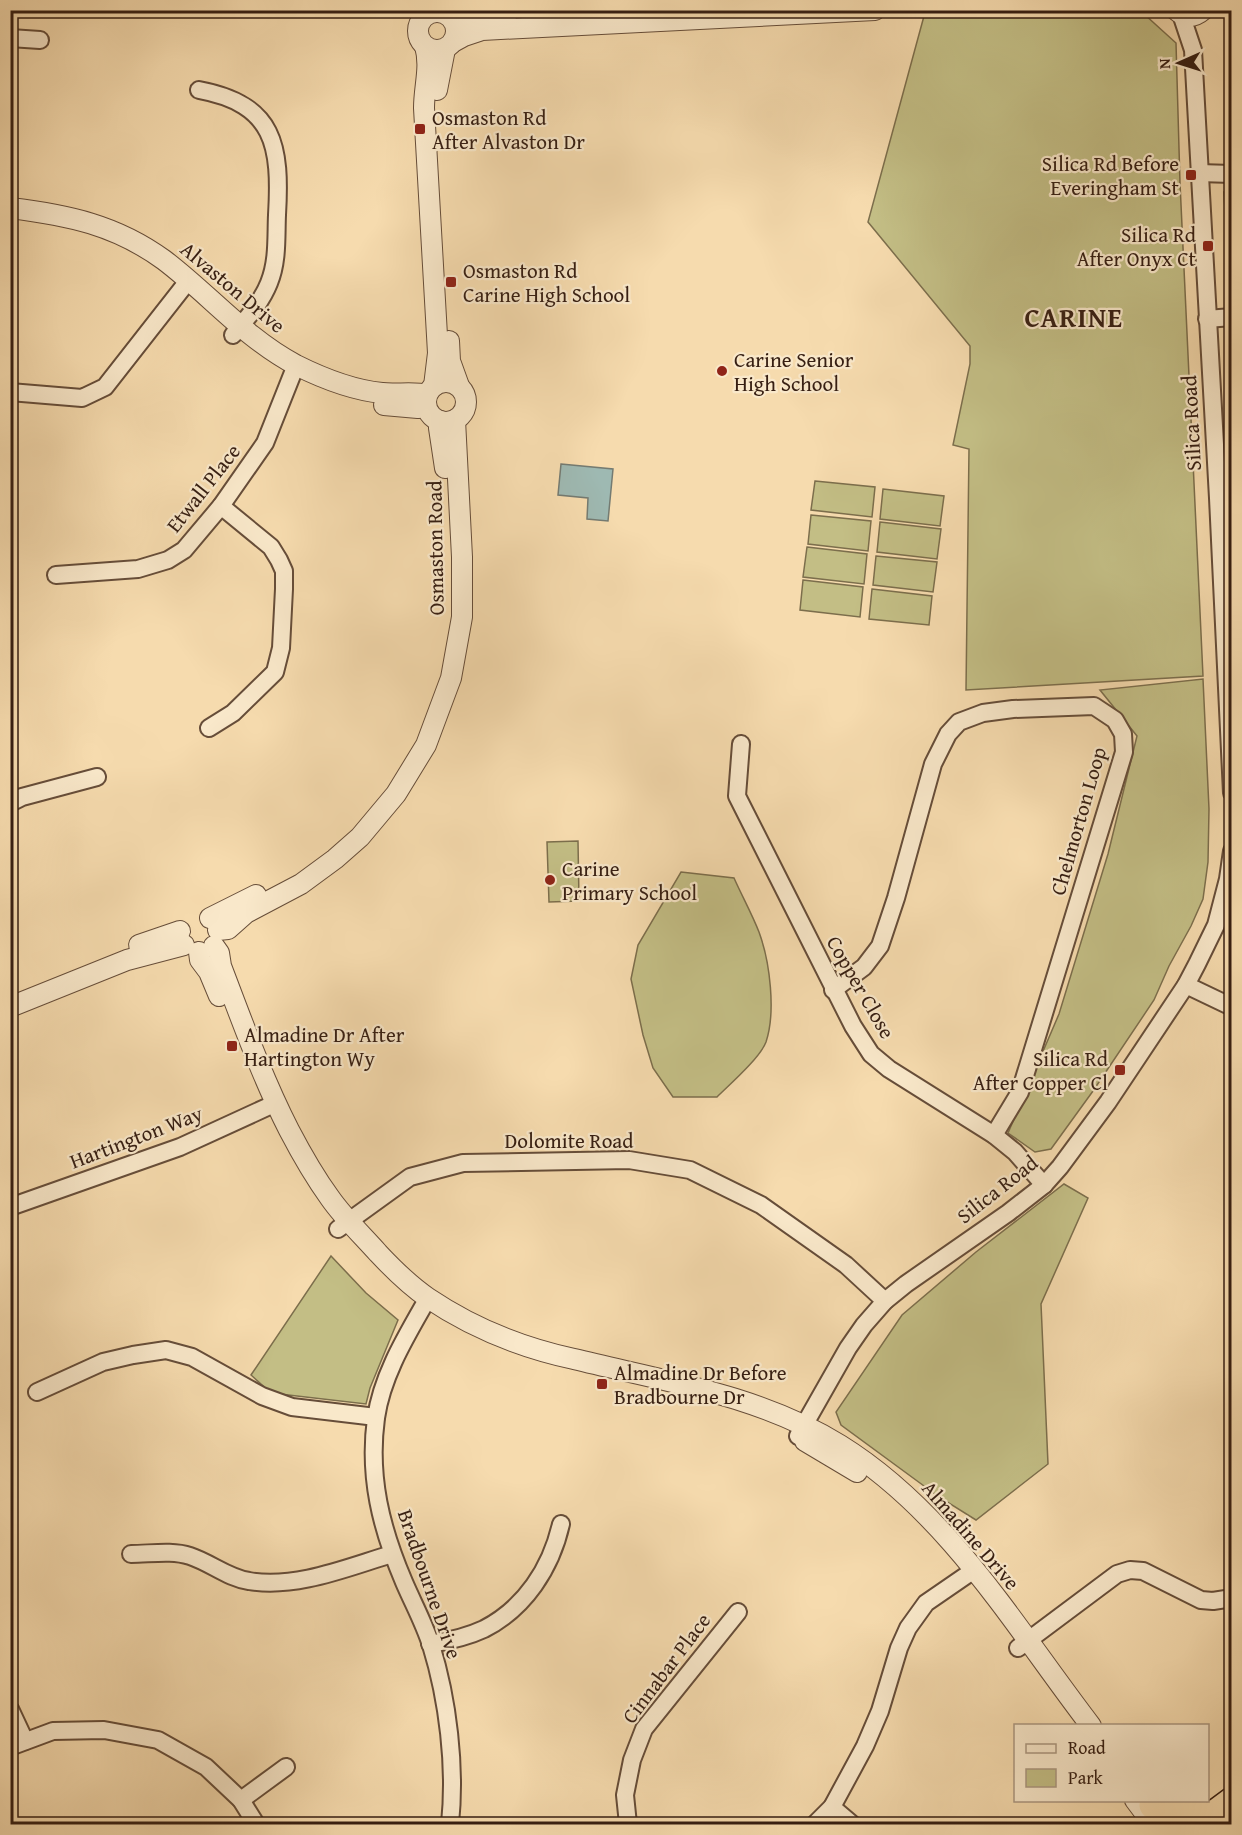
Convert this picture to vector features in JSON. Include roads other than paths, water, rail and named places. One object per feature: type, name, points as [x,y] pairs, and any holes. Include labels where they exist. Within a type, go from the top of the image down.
[{"type":"highway","points":[[1150,1814],[1215,1814]]},
{"type":"street","points":[[628,10],[521,16],[448,14],[435,11],[425,13],[420,21],[418,33],[425,46],[435,50],[482,30],[875,10]]},
{"type":"street","points":[[1179,12],[1192,16],[1202,11]]},
{"type":"street","name":"Silica Road","points":[[1202,11],[1193,50],[1207,319],[1225,497],[1232,793]]},
{"type":"street","name":"Silica Road","points":[[1179,12],[1193,50]]},
{"type":"street","points":[[425,46],[429,71],[424,94],[438,353],[429,395],[431,416],[448,421],[461,416],[466,406],[465,395],[459,386],[450,361],[436,111],[438,87],[449,45],[457,31],[448,14]]},
{"type":"street","points":[[10,38],[40,40]]},
{"type":"street","points":[[199,90],[223,94],[256,113],[272,140],[277,162],[279,186],[274,265],[269,283],[256,308],[236,331]]},
{"type":"street","points":[[1199,173],[1232,174]]},
{"type":"street","name":"Alvaston Drive","points":[[10,208],[72,217],[98,225],[144,247],[165,261],[184,286]]},
{"type":"street","name":"Alvaston Drive","points":[[10,219],[71,228],[107,240],[184,286],[236,331],[266,348],[294,371],[341,395],[368,402],[418,408],[429,395]]},
{"type":"street","points":[[10,392],[82,398],[99,390],[113,377],[184,286]]},
{"type":"street","points":[[1207,319],[1232,317]]},
{"type":"street","name":"Etwall Place","points":[[56,574],[138,569],[168,560],[184,550],[221,506],[265,443],[294,371]]},
{"type":"street","points":[[429,395],[446,381],[459,386]]},
{"type":"street","name":"Osmaston Road","points":[[10,1007],[127,960],[201,937],[333,845],[372,804],[394,776],[420,728],[443,659],[449,610],[449,545],[444,451],[439,428],[448,421]]},
{"type":"street","points":[[209,728],[233,713],[275,672],[281,648],[284,571],[271,548],[221,506]]},
{"type":"street","name":"Chelmorton Loop","points":[[833,990],[864,967],[880,946],[896,898],[933,764],[948,734],[959,722],[983,713],[1080,705],[1094,706],[1115,720],[1123,734],[1124,752],[1020,1092],[994,1135]]},
{"type":"street","name":"Copper Close","points":[[741,744],[737,796],[833,990],[872,1054],[889,1069],[994,1135],[1015,1152],[1044,1185]]},
{"type":"street","points":[[10,802],[97,777]]},
{"type":"street","name":"Silica Road","points":[[800,1431],[848,1348],[885,1301],[1044,1185],[1060,1167],[1108,1102],[1186,985],[1216,925],[1228,879],[1232,851]]},
{"type":"street","name":"Osmaston Road","points":[[10,994],[130,947],[155,941],[201,937]]},
{"type":"street","name":"Almadine Drive","points":[[201,937],[200,960],[209,972],[271,1105],[300,1176],[391,1281],[425,1302],[450,1324],[489,1344],[538,1361],[706,1400],[800,1431],[883,1491],[969,1573],[1023,1644],[1090,1724]]},
{"type":"street","points":[[1186,985],[1232,1007]]},
{"type":"street","name":"Hartington Way","points":[[10,1207],[180,1148],[271,1105]]},
{"type":"street","name":"Dolomite Road","points":[[343,1225],[410,1177],[463,1163],[629,1160],[690,1170],[761,1205],[846,1265],[885,1301]]},
{"type":"street","name":"Bradbourne Drive","points":[[425,1302],[391,1368],[376,1417],[375,1475],[382,1522],[430,1644],[444,1706],[453,1775],[450,1824]]},
{"type":"street","points":[[37,1392],[103,1362],[166,1350],[192,1357],[262,1396],[292,1407],[376,1417]]},
{"type":"street","points":[[430,1644],[459,1639],[482,1630],[504,1617],[519,1604],[547,1566],[556,1545],[561,1524]]},
{"type":"street","points":[[131,1554],[189,1556],[234,1578],[273,1582],[331,1573],[393,1554]]},
{"type":"street","points":[[1023,1644],[1117,1574],[1130,1570],[1143,1571],[1201,1600],[1232,1598]]},
{"type":"street","points":[[815,1824],[832,1807],[865,1746],[880,1711],[899,1648],[908,1628],[926,1603],[969,1573]]},
{"type":"street","name":"Cinnabar Place","points":[[628,1824],[625,1795],[632,1761],[644,1729],[738,1612]]},
{"type":"street","name":"Almadine Drive","points":[[1023,1644],[1077,1724]]},
{"type":"street","points":[[10,1709],[18,1744],[53,1731],[104,1730],[158,1740],[206,1767],[241,1800],[256,1824]]},
{"type":"street","points":[[241,1800],[286,1767]]},
{"type":"street","points":[[832,1807],[852,1824]]},
{"type":"water","points":[[561,464],[613,469],[608,521],[587,519],[588,498],[558,495]]},
{"type":"place","name":"Osmaston Rd After Alvaston Dr","points":[[420,129]]},
{"type":"place","name":"Silica Rd Before Everingham St","points":[[1191,175]]},
{"type":"place","name":"Silica Rd After Onyx Ct","points":[[1208,246]]},
{"type":"place","name":"Osmaston Rd Carine High School","points":[[451,282]]},
{"type":"place","name":"Carine Senior High School","points":[[722,371]]},
{"type":"place","name":"Carine Primary School","points":[[550,880]]},
{"type":"place","name":"Almadine Dr After Hartington Wy","points":[[232,1046]]},
{"type":"place","name":"Silica Rd After Copper Cl","points":[[1120,1070]]},
{"type":"place","name":"Almadine Dr Before Bradbourne Dr","points":[[602,1384]]},
{"type":"district","name":"CARINE","points":[[1074,317]]}]
